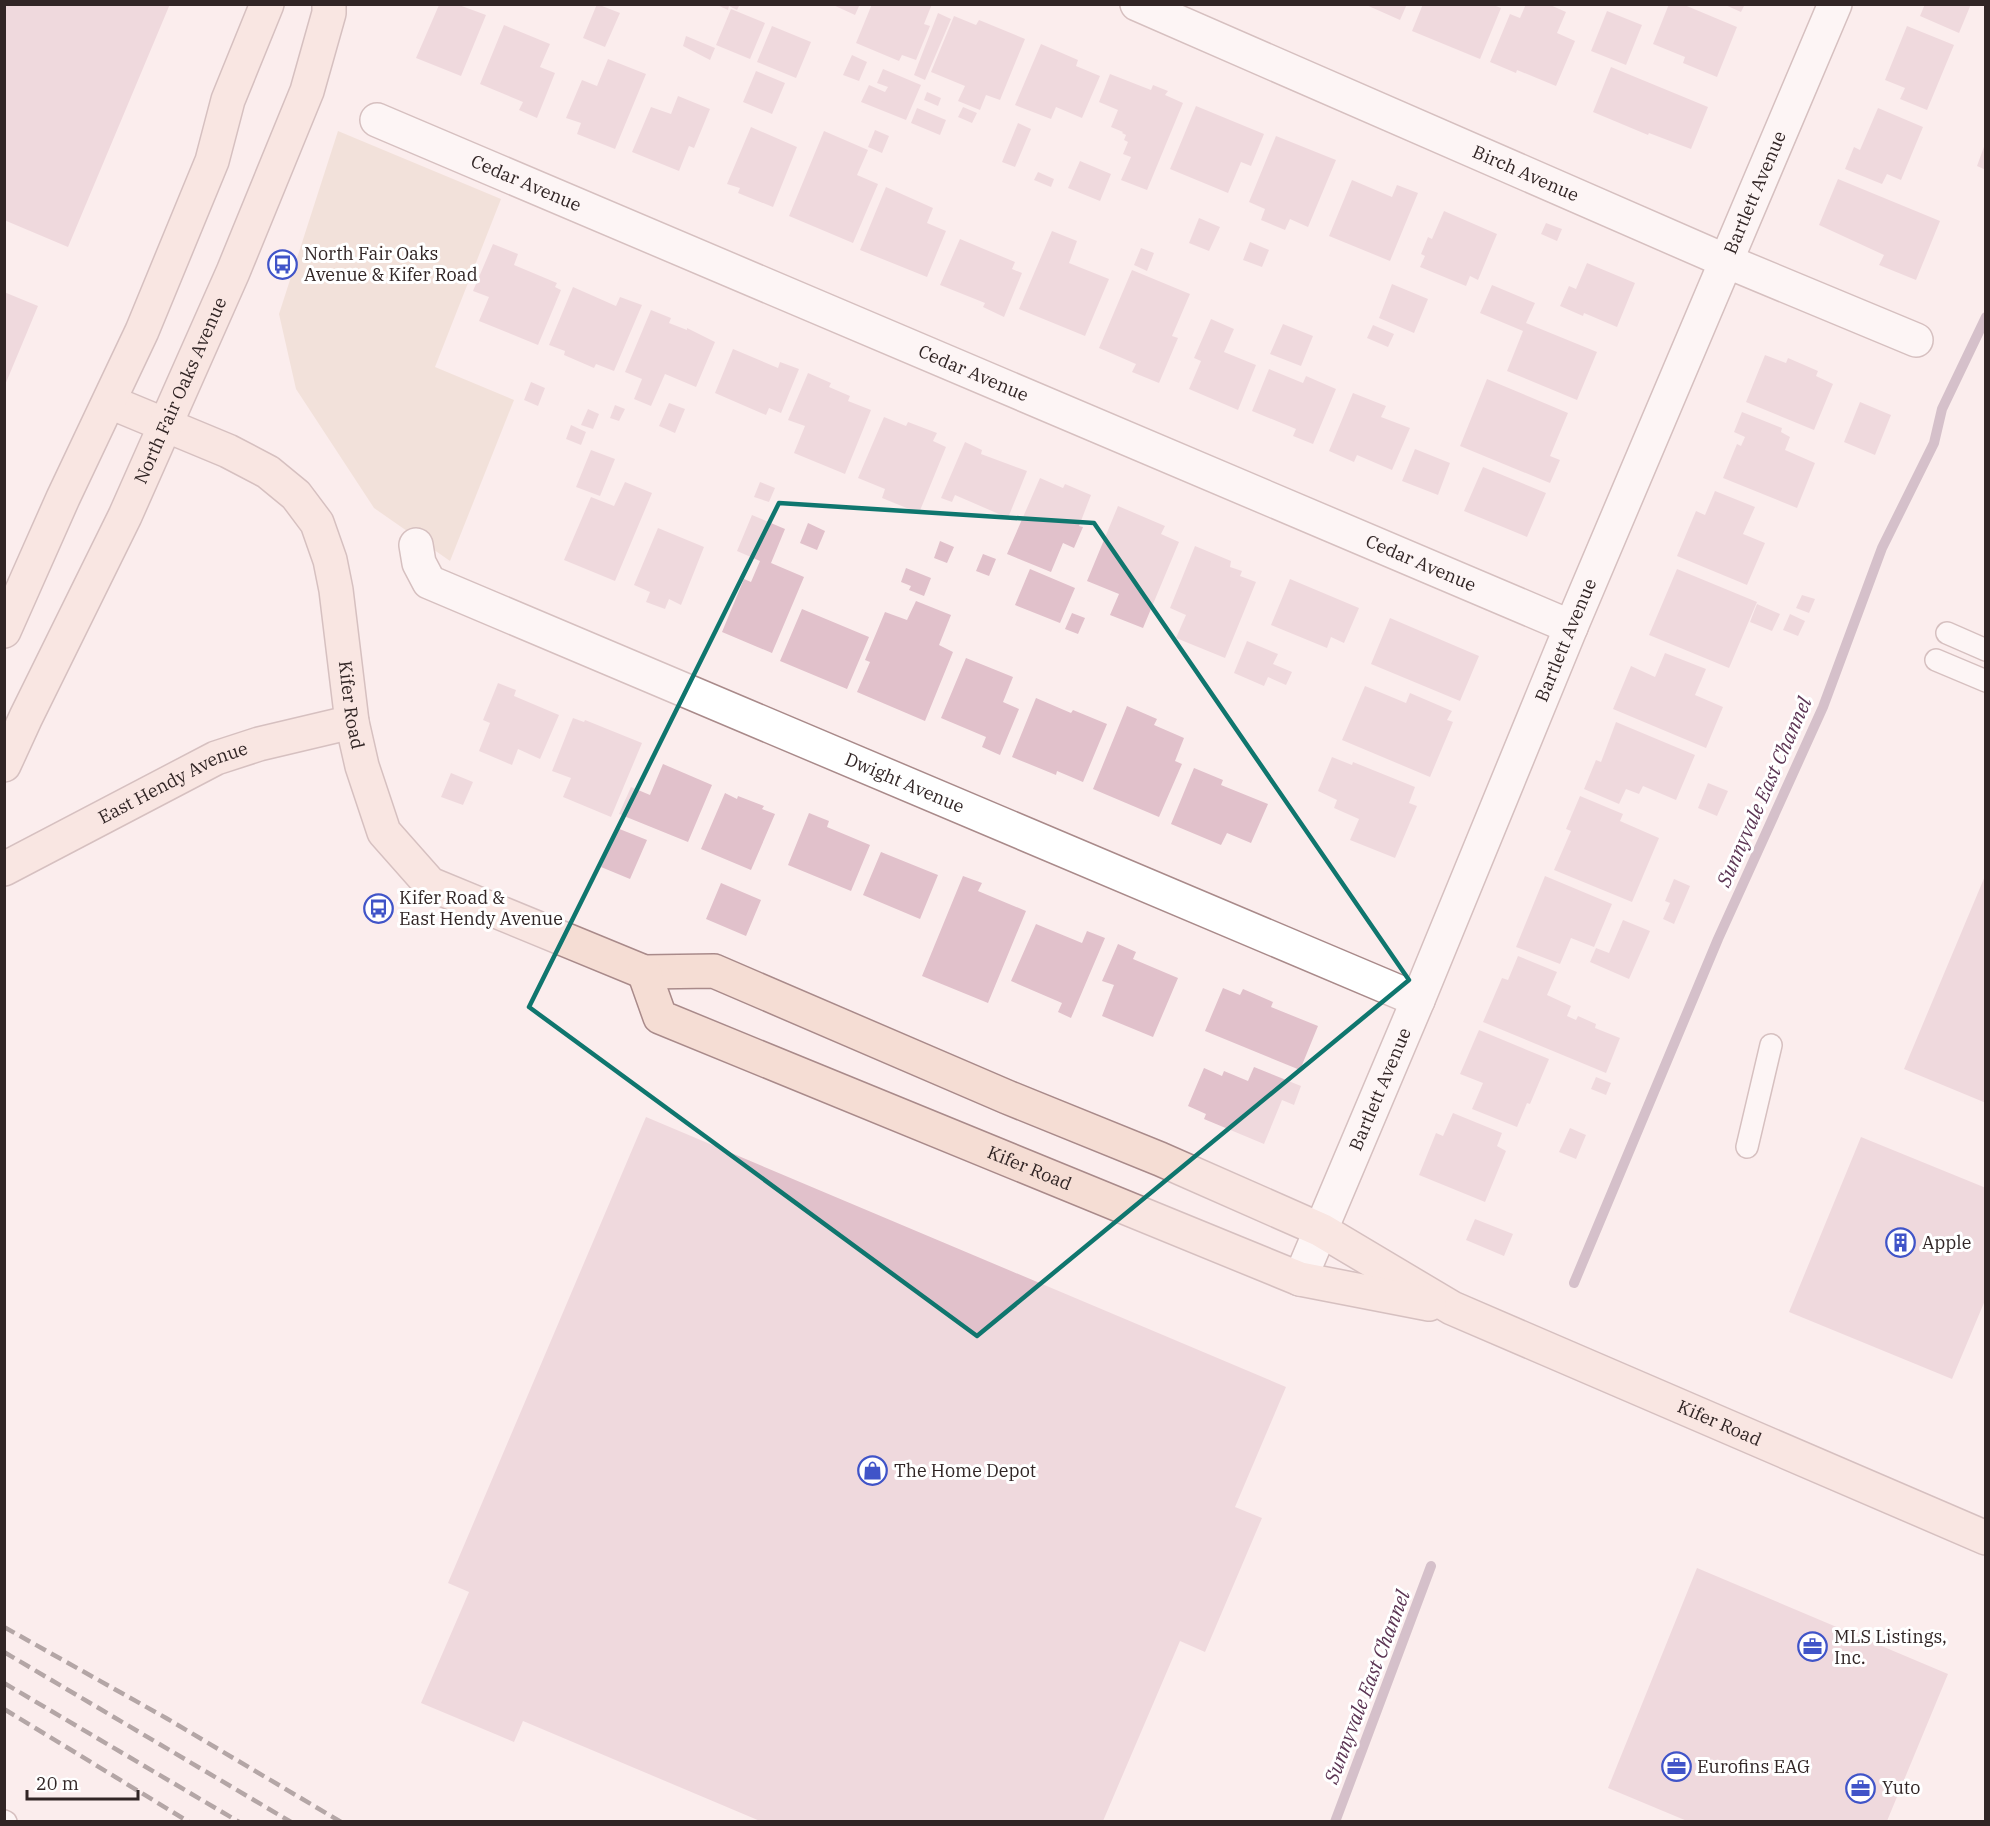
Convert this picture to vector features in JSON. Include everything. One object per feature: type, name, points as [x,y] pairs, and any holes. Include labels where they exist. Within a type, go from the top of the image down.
[{"type":"main road","points":[[4,631],[63,498],[142,331],[212,161],[228,100],[267,4]]},
{"type":"main road","name":"North Fair Oaks Avenue","points":[[4,765],[125,516],[233,272],[307,91],[329,13],[329,4]]},
{"type":"main road","name":"Kifer Road","points":[[110,402],[228,451],[268,472],[296,495],[317,523],[330,560],[336,590],[352,722],[362,766],[384,832],[430,884],[644,972],[714,971],[1007,1097],[1160,1159],[1321,1230],[1452,1308],[1986,1538]]},
{"type":"main road","name":"East Hendy Avenue","points":[[4,869],[216,758],[259,744],[352,722]]},
{"type":"main road","name":"Kifer Road","points":[[644,972],[660,1017],[1300,1279],[1452,1308]]},
{"type":"street","name":"Birch Avenue","points":[[1137,4],[1726,261],[1916,340]]},
{"type":"street","name":"Bartlett Avenue","points":[[1300,1279],[1571,627],[1835,4]]},
{"type":"street","name":"Cedar Avenue","points":[[377,120],[1571,627]]},
{"type":"street","name":"Dwight Avenue","points":[[416,544],[419,563],[429,582],[1418,999]]},
{"type":"lane","points":[[1947,633],[1986,650]]},
{"type":"lane","points":[[1936,660],[1986,681]]},
{"type":"lane","points":[[1747,1147],[1771,1045]]},
{"type":"highlighted area","points":[[779,503],[1094,523],[1409,980],[977,1336],[529,1007]]},
{"type":"shaded area","points":[[338,131],[501,199],[435,367],[514,400],[450,561],[374,508],[296,389],[279,314]]},
{"type":"building","points":[[4,4],[170,4],[68,247],[4,220]]},
{"type":"building","points":[[597,4],[620,13],[605,47],[583,38]]},
{"type":"building","points":[[715,4],[740,4],[737,10],[729,6],[728,10]]},
{"type":"building","points":[[831,4],[860,4],[855,15]]},
{"type":"building","points":[[872,4],[932,4],[924,24],[930,26],[916,60],[902,55],[899,61],[856,43]]},
{"type":"building","points":[[1364,4],[1407,4],[1400,20]]},
{"type":"building","points":[[1423,4],[1491,4],[1501,8],[1480,59],[1412,31]]},
{"type":"building","points":[[1526,4],[1548,4],[1566,12],[1557,33],[1575,41],[1556,86],[1490,62],[1510,14],[1520,18]]},
{"type":"building","points":[[1669,4],[1682,4],[1737,27],[1717,77],[1683,63],[1685,57],[1653,44]]},
{"type":"building","points":[[1723,4],[1745,4],[1741,12]]},
{"type":"building","points":[[1925,4],[1971,4],[1959,33],[1920,16]]},
{"type":"building","points":[[439,5],[459,5],[486,15],[461,76],[416,58]]},
{"type":"building","points":[[731,9],[765,23],[750,59],[716,45]]},
{"type":"building","points":[[1607,11],[1642,25],[1626,65],[1591,51]]},
{"type":"building","points":[[938,13],[951,19],[925,80],[914,75]]},
{"type":"building","points":[[954,16],[976,25],[979,20],[1025,39],[1000,100],[986,95],[980,110],[958,101],[965,86],[931,72]]},
{"type":"building","points":[[504,25],[550,44],[540,67],[555,73],[537,118],[519,110],[523,102],[480,84]]},
{"type":"building","points":[[772,26],[811,42],[796,78],[757,62]]},
{"type":"building","points":[[1907,26],[1954,45],[1927,110],[1900,99],[1905,88],[1885,80]]},
{"type":"building","points":[[686,36],[715,48],[710,60],[683,46]]},
{"type":"building","points":[[1041,44],[1078,60],[1076,66],[1100,76],[1082,118],[1056,107],[1051,119],[1015,105]]},
{"type":"building","points":[[852,55],[867,62],[859,81],[843,75]]},
{"type":"building","points":[[608,59],[646,74],[615,149],[577,134],[581,123],[566,118],[582,80],[597,86]]},
{"type":"building","points":[[1611,67],[1708,107],[1691,149],[1649,133],[1648,135],[1593,112]]},
{"type":"building","points":[[883,69],[921,85],[906,120],[861,102],[869,85],[885,92],[888,87],[877,83]]},
{"type":"building","points":[[756,71],[785,83],[772,114],[743,102]]},
{"type":"building","points":[[1110,74],[1151,90],[1153,85],[1168,91],[1165,95],[1183,103],[1147,190],[1121,180],[1131,157],[1123,154],[1128,142],[1124,140],[1126,135],[1123,132],[1111,127],[1118,110],[1099,102]]},
{"type":"building","points":[[927,92],[941,98],[938,106],[924,100]]},
{"type":"building","points":[[678,96],[710,109],[694,148],[689,146],[679,171],[632,152],[651,107],[671,114]]},
{"type":"building","points":[[1196,106],[1264,134],[1251,166],[1241,162],[1228,193],[1170,169]]},
{"type":"building","points":[[963,107],[977,113],[972,123],[958,117]]},
{"type":"building","points":[[917,108],[946,120],[940,135],[911,123]]},
{"type":"building","points":[[1878,108],[1923,127],[1901,180],[1887,174],[1882,184],[1845,169],[1854,147],[1860,150]]},
{"type":"building","points":[[1018,123],[1031,129],[1015,167],[1002,162]]},
{"type":"building","points":[[751,127],[797,147],[773,207],[738,193],[740,188],[727,184]]},
{"type":"building","points":[[875,130],[889,136],[882,153],[868,147]]},
{"type":"building","points":[[824,131],[868,150],[857,175],[878,184],[853,243],[789,216]]},
{"type":"building","points":[[1276,136],[1336,160],[1308,227],[1290,219],[1285,230],[1261,220],[1265,209],[1249,202]]},
{"type":"building","points":[[1986,144],[1986,170],[1977,166]]},
{"type":"building","points":[[1080,161],[1111,174],[1100,201],[1068,188]]},
{"type":"building","points":[[1038,172],[1054,179],[1051,187],[1034,180]]},
{"type":"building","points":[[1838,179],[1940,221],[1916,280],[1879,265],[1884,255],[1819,225]]},
{"type":"building","points":[[1352,180],[1392,197],[1397,185],[1418,193],[1390,261],[1329,236]]},
{"type":"building","points":[[886,187],[933,208],[927,223],[946,231],[927,277],[860,250]]},
{"type":"building","points":[[1444,211],[1497,234],[1478,280],[1470,276],[1466,286],[1420,267],[1425,256],[1421,254],[1428,237],[1432,239]]},
{"type":"building","points":[[1199,218],[1220,227],[1209,251],[1189,243]]},
{"type":"building","points":[[1546,223],[1562,229],[1557,241],[1541,234]]},
{"type":"building","points":[[1052,231],[1077,241],[1069,263],[1109,279],[1085,336],[1019,309]]},
{"type":"building","points":[[960,239],[1015,262],[1012,269],[1022,273],[1004,317],[983,307],[985,303],[940,285]]},
{"type":"building","points":[[1250,242],[1269,250],[1262,267],[1243,260]]},
{"type":"building","points":[[493,244],[518,254],[514,265],[557,283],[555,287],[561,290],[538,345],[479,321],[489,297],[473,291]]},
{"type":"building","points":[[1141,248],[1154,253],[1147,271],[1134,265]]},
{"type":"building","points":[[1587,263],[1635,283],[1617,327],[1560,306],[1569,286],[1576,289]]},
{"type":"building","points":[[1132,270],[1190,294],[1172,336],[1178,338],[1159,383],[1132,372],[1136,364],[1099,348]]},
{"type":"building","points":[[1392,284],[1428,299],[1414,333],[1379,318]]},
{"type":"building","points":[[1492,285],[1535,303],[1526,323],[1597,352],[1577,400],[1507,371],[1523,331],[1480,313]]},
{"type":"building","points":[[573,287],[616,306],[620,297],[642,305],[614,371],[596,364],[594,368],[564,355],[565,351],[549,345]]},
{"type":"building","points":[[4,292],[38,306],[5,385],[4,385]]},
{"type":"building","points":[[651,310],[671,318],[669,323],[687,330],[687,328],[715,342],[696,387],[665,374],[651,406],[634,399],[642,379],[625,372]]},
{"type":"building","points":[[1211,319],[1234,329],[1224,352],[1256,365],[1238,410],[1189,389],[1201,361],[1194,358]]},
{"type":"building","points":[[1283,324],[1313,336],[1301,366],[1270,354]]},
{"type":"building","points":[[1373,325],[1394,334],[1388,347],[1367,338]]},
{"type":"building","points":[[733,349],[778,368],[780,362],[799,369],[781,413],[769,408],[766,415],[715,393]]},
{"type":"building","points":[[1765,355],[1786,363],[1788,358],[1818,371],[1816,376],[1833,384],[1814,430],[1746,402]]},
{"type":"building","points":[[1269,369],[1303,383],[1306,376],[1336,389],[1313,444],[1293,436],[1296,429],[1252,411]]},
{"type":"building","points":[[808,373],[831,383],[829,387],[850,396],[848,401],[871,410],[845,474],[794,453],[805,426],[788,420]]},
{"type":"building","points":[[1487,379],[1568,413],[1550,456],[1560,460],[1550,483],[1460,446]]},
{"type":"building","points":[[531,382],[545,388],[538,406],[524,400]]},
{"type":"building","points":[[1353,393],[1386,406],[1381,417],[1410,428],[1392,470],[1357,455],[1354,462],[1329,451]]},
{"type":"building","points":[[1860,402],[1891,415],[1875,455],[1844,442]]},
{"type":"building","points":[[669,403],[685,409],[675,433],[659,426]]},
{"type":"building","points":[[615,405],[625,409],[619,421],[610,418]]},
{"type":"building","points":[[588,409],[599,414],[593,429],[581,425]]},
{"type":"building","points":[[1742,412],[1782,428],[1781,432],[1790,437],[1785,450],[1815,463],[1797,508],[1723,478],[1737,444],[1741,446],[1745,437],[1734,432]]},
{"type":"building","points":[[884,417],[906,426],[908,422],[937,433],[933,441],[946,447],[919,513],[882,498],[885,489],[858,478]]},
{"type":"building","points":[[571,425],[586,432],[581,445],[566,439]]},
{"type":"building","points":[[965,442],[982,450],[981,454],[1027,471],[1008,518],[955,495],[952,502],[941,498]]},
{"type":"building","points":[[1415,449],[1450,463],[1438,495],[1402,481]]},
{"type":"building","points":[[591,450],[615,459],[600,496],[576,487]]},
{"type":"building","points":[[1483,467],[1546,493],[1527,537],[1464,511]]},
{"type":"building","points":[[1040,478],[1063,488],[1065,484],[1091,495],[1079,526],[1083,527],[1074,548],[1063,543],[1051,572],[1007,554]]},
{"type":"building","points":[[625,482],[652,493],[615,581],[564,560],[591,497],[614,506]]},
{"type":"building","points":[[760,482],[775,488],[769,502],[754,497]]},
{"type":"building","points":[[1715,491],[1755,507],[1743,534],[1765,543],[1747,585],[1677,556],[1696,511],[1705,515]]},
{"type":"building","points":[[1118,506],[1165,526],[1161,534],[1179,542],[1143,628],[1110,615],[1119,594],[1087,581]]},
{"type":"building","points":[[752,515],[785,529],[771,563],[804,577],[772,653],[722,632],[744,579],[751,582],[760,561],[737,551]]},
{"type":"building","points":[[808,523],[825,531],[817,550],[800,543]]},
{"type":"building","points":[[658,528],[704,547],[681,605],[669,599],[665,609],[646,602],[650,592],[634,585]]},
{"type":"building","points":[[940,541],[954,547],[947,563],[934,558]]},
{"type":"building","points":[[1195,546],[1231,561],[1230,567],[1242,571],[1240,576],[1256,582],[1225,658],[1176,638],[1186,615],[1170,608]]},
{"type":"building","points":[[983,554],[996,559],[989,576],[976,571]]},
{"type":"building","points":[[906,568],[931,578],[924,596],[909,590],[911,586],[901,582]]},
{"type":"building","points":[[1030,569],[1075,588],[1060,623],[1015,605]]},
{"type":"building","points":[[1677,569],[1757,602],[1729,668],[1649,635]]},
{"type":"building","points":[[1290,579],[1359,608],[1344,643],[1331,637],[1327,648],[1271,625]]},
{"type":"building","points":[[1802,595],[1815,599],[1809,613],[1796,608]]},
{"type":"building","points":[[916,601],[951,615],[939,645],[953,652],[925,721],[857,692],[870,662],[865,660],[885,612],[907,620]]},
{"type":"building","points":[[1757,604],[1780,614],[1772,631],[1750,622]]},
{"type":"building","points":[[802,609],[869,637],[847,689],[780,661]]},
{"type":"building","points":[[1072,613],[1085,618],[1078,634],[1065,629]]},
{"type":"building","points":[[1790,614],[1805,621],[1798,636],[1783,630]]},
{"type":"building","points":[[1390,618],[1479,656],[1460,701],[1371,664]]},
{"type":"building","points":[[1247,641],[1278,654],[1273,664],[1292,672],[1286,685],[1268,677],[1264,686],[1234,673]]},
{"type":"building","points":[[1665,653],[1706,669],[1695,695],[1723,707],[1706,748],[1613,709],[1631,666],[1655,677]]},
{"type":"building","points":[[966,658],[1013,677],[1003,702],[1019,709],[1000,755],[982,747],[986,737],[941,718]]},
{"type":"building","points":[[498,683],[516,690],[514,696],[559,715],[540,759],[518,749],[512,765],[479,751],[490,723],[483,720]]},
{"type":"building","points":[[1365,686],[1406,703],[1410,693],[1452,711],[1447,720],[1453,722],[1430,777],[1342,740]]},
{"type":"building","points":[[1036,698],[1071,713],[1073,710],[1107,724],[1083,782],[1057,771],[1056,775],[1012,757]]},
{"type":"building","points":[[1127,706],[1157,719],[1154,725],[1184,738],[1175,761],[1182,764],[1159,817],[1093,789]]},
{"type":"building","points":[[573,718],[584,722],[585,720],[642,743],[611,817],[563,797],[571,778],[552,771]]},
{"type":"building","points":[[1616,722],[1695,755],[1676,800],[1643,786],[1639,794],[1626,789],[1619,804],[1584,789],[1596,760],[1601,762]]},
{"type":"building","points":[[1332,757],[1352,765],[1353,762],[1415,787],[1409,803],[1417,806],[1395,858],[1350,840],[1359,819],[1334,808],[1337,800],[1318,791]]},
{"type":"building","points":[[663,764],[712,785],[688,842],[619,814],[631,787],[650,795]]},
{"type":"building","points":[[1194,768],[1223,780],[1221,785],[1268,804],[1251,843],[1227,833],[1221,845],[1171,824]]},
{"type":"building","points":[[451,773],[473,782],[463,805],[441,797]]},
{"type":"building","points":[[1708,783],[1728,791],[1717,816],[1698,808]]},
{"type":"building","points":[[725,793],[737,799],[738,796],[764,806],[762,809],[775,814],[751,870],[701,849]]},
{"type":"building","points":[[1580,796],[1623,814],[1620,821],[1659,838],[1632,902],[1554,870],[1571,831],[1566,829]]},
{"type":"building","points":[[809,813],[829,821],[827,827],[870,845],[851,891],[788,865]]},
{"type":"building","points":[[617,828],[647,840],[630,879],[601,867]]},
{"type":"building","points":[[881,852],[938,875],[920,919],[863,895]]},
{"type":"building","points":[[963,876],[982,883],[978,891],[1026,911],[988,1003],[922,976]]},
{"type":"building","points":[[1545,876],[1612,904],[1594,947],[1571,938],[1560,964],[1516,947]]},
{"type":"building","points":[[1986,876],[1986,1103],[1904,1069]]},
{"type":"building","points":[[1674,879],[1690,886],[1674,924],[1663,919],[1670,903],[1665,901]]},
{"type":"building","points":[[721,883],[761,900],[746,936],[706,919]]},
{"type":"building","points":[[1623,920],[1650,931],[1629,979],[1590,962],[1596,948],[1609,953]]},
{"type":"building","points":[[1036,924],[1082,943],[1087,931],[1105,938],[1071,1018],[1058,1012],[1062,1003],[1011,981]]},
{"type":"building","points":[[1118,944],[1136,952],[1133,959],[1178,978],[1153,1037],[1102,1016],[1114,985],[1102,981]]},
{"type":"building","points":[[1518,956],[1557,972],[1547,995],[1571,1006],[1567,1016],[1576,1020],[1578,1016],[1596,1024],[1595,1028],[1620,1038],[1606,1073],[1483,1022],[1502,978],[1508,980]]},
{"type":"building","points":[[1223,988],[1240,995],[1243,989],[1273,1002],[1271,1007],[1318,1026],[1300,1070],[1205,1031]]},
{"type":"building","points":[[1479,1030],[1549,1059],[1530,1104],[1527,1103],[1517,1127],[1472,1109],[1483,1083],[1460,1074]]},
{"type":"building","points":[[1254,1067],[1301,1086],[1294,1105],[1282,1100],[1264,1144],[1204,1119],[1206,1114],[1188,1106],[1204,1068],[1222,1076],[1224,1071],[1248,1081]]},
{"type":"building","points":[[1596,1077],[1611,1083],[1606,1095],[1591,1089]]},
{"type":"building","points":[[1453,1113],[1502,1133],[1497,1146],[1506,1151],[1485,1202],[1419,1175],[1436,1133],[1443,1136]]},
{"type":"building","name":"The Home Depot","points":[[646,1117],[1286,1387],[1235,1507],[1262,1518],[1205,1652],[1180,1641],[1103,1821],[760,1821],[523,1721],[514,1742],[421,1703],[469,1592],[448,1583]]},
{"type":"building","points":[[1570,1128],[1586,1135],[1576,1159],[1559,1152]]},
{"type":"building","name":"Apple","points":[[1861,1137],[1986,1188],[1986,1298],[1952,1379],[1789,1312]]},
{"type":"building","points":[[1475,1219],[1513,1234],[1504,1256],[1466,1240]]},
{"type":"building","points":[[1697,1568],[1948,1674],[1887,1821],[1687,1821],[1608,1788]]},
{"type":"waterway","name":"Sunnyvale East Channel","points":[[1574,1283],[1718,939],[1823,707],[1882,548],[1934,443],[1942,409],[1986,317]]},
{"type":"waterway","name":"Sunnyvale East Channel","points":[[1335,1822],[1431,1566]]},
{"type":"railway","points":[[4,1627],[166,1718],[341,1822]]},
{"type":"railway","points":[[4,1652],[291,1822]]},
{"type":"railway","points":[[4,1683],[239,1822]]},
{"type":"railway","points":[[4,1709],[189,1822]]},
{"type":"place","name":"North Fair Oaks Avenue & Kifer Road","points":[[283,264]]},
{"type":"place","name":"Kifer Road & East Hendy Avenue","points":[[378,908]]},
{"type":"place","name":"Apple","points":[[1901,1243]]},
{"type":"place","name":"The Home Depot","points":[[873,1471]]},
{"type":"place","name":"MLS Listings, Inc.","points":[[1813,1647]]},
{"type":"place","name":"Eurofins EAG","points":[[1676,1767]]},
{"type":"place","name":"Yuto","points":[[1861,1788]]}]
